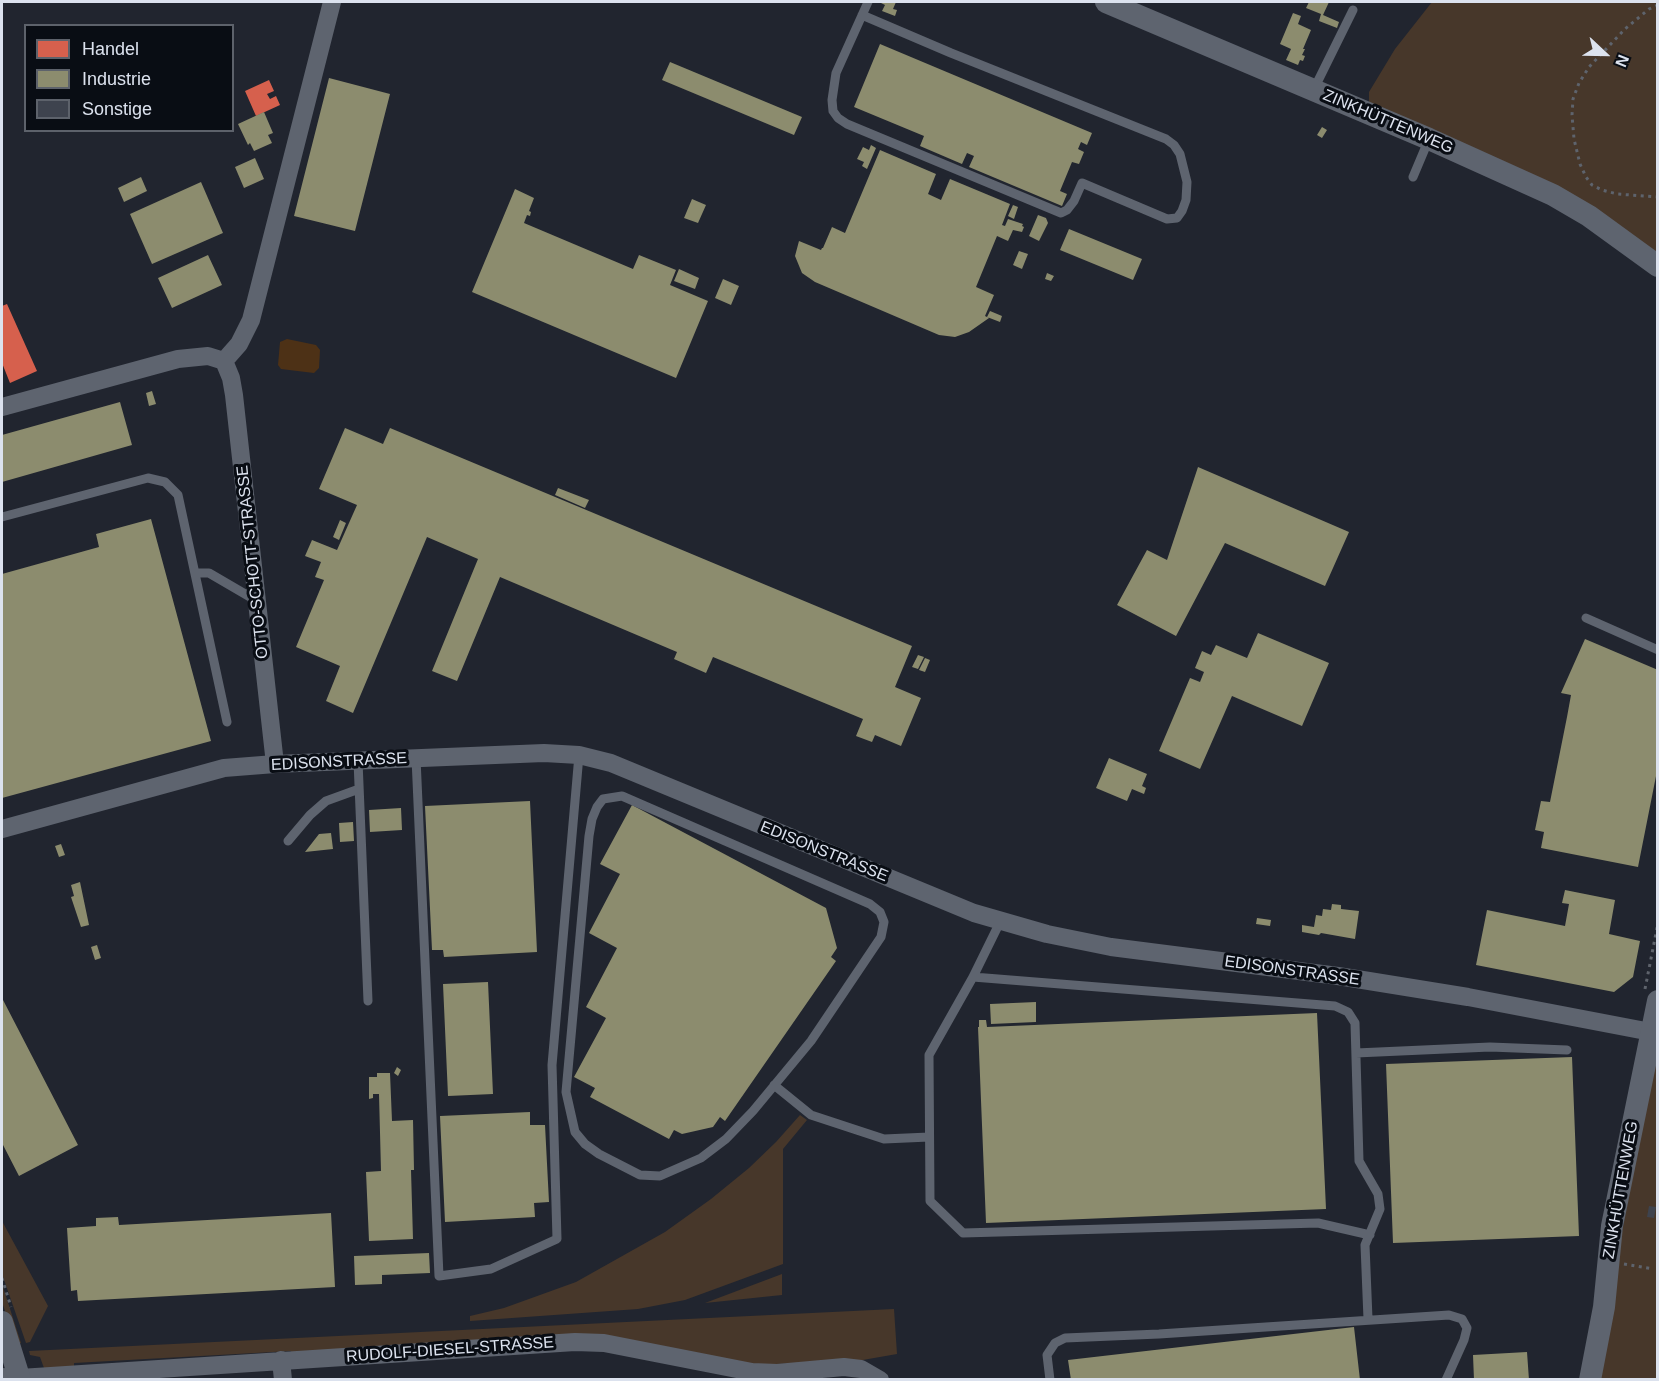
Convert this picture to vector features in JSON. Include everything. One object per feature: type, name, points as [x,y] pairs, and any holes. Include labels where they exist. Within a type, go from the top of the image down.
[{"type":"street","points":[[2,407],[178,359],[208,356],[224,361],[239,344],[250,320],[332,2]]},
{"type":"street","name":"ZINKHÜTTENWEG","points":[[1106,2],[1429,139],[1554,195],[1589,216],[1658,266]]},
{"type":"street","name":"OTTO-SCHOTT-STRASSE","points":[[224,361],[231,378],[234,395],[275,764]]},
{"type":"street","name":"EDISONSTRASSE","points":[[2,829],[224,768],[544,753],[579,755],[611,763],[931,896],[1000,922],[1111,947],[1338,976],[1468,997],[1651,1032]]},
{"type":"street","name":"ZINKHÜTTENWEG","points":[[1590,1380],[1604,1307],[1614,1215],[1658,1001]]},
{"type":"street","points":[[2,1322],[14,1378]]},
{"type":"street","name":"RUDOLF-DIESEL-STRASSE","points":[[14,1378],[575,1342],[604,1343],[752,1372],[844,1367],[861,1369],[878,1378]]},
{"type":"street","points":[[281,1360],[283,1380]]},
{"type":"lane","points":[[862,15],[1166,139],[1180,154],[1187,183],[1186,200],[1182,211],[1177,218],[1167,219],[1082,183],[1074,201],[1067,210],[1061,213],[847,124],[833,111],[832,90],[836,73],[862,15],[868,2]]},
{"type":"lane","points":[[1313,91],[1353,10]]},
{"type":"lane","points":[[1413,177],[1429,139]]},
{"type":"lane","points":[[2,517],[148,478],[165,482],[178,495],[227,722]]},
{"type":"lane","points":[[195,573],[208,573],[257,601]]},
{"type":"lane","points":[[1586,618],[1658,650]]},
{"type":"lane","points":[[416,758],[439,1276],[491,1269],[557,1239],[552,1065],[579,755]]},
{"type":"lane","points":[[358,761],[369,1001]]},
{"type":"lane","points":[[288,841],[310,815],[326,801],[359,789]]},
{"type":"lane","points":[[622,796],[633,800],[870,904],[880,912],[884,922],[881,937],[811,1041],[774,1085],[726,1139],[701,1158],[660,1176],[640,1175],[609,1160],[585,1144],[575,1132],[567,1092],[567,1080],[588,836],[597,807],[603,800],[622,796]]},
{"type":"lane","points":[[1000,922],[973,977],[929,1055],[930,1201],[963,1233],[1318,1223],[1370,1235]]},
{"type":"lane","points":[[973,977],[1335,1006],[1348,1012],[1354,1023],[1359,1161],[1378,1194],[1380,1209],[1365,1245],[1368,1319]]},
{"type":"lane","points":[[1356,1053],[1490,1047],[1567,1050]]},
{"type":"lane","points":[[774,1085],[811,1115],[874,1136],[884,1139],[930,1137]]},
{"type":"lane","points":[[1050,1380],[1047,1355],[1055,1343],[1065,1338],[1449,1315],[1462,1319],[1467,1328],[1446,1380]]},
{"type":"path","points":[[1658,4],[1625,29],[1589,67],[1578,83],[1573,99],[1572,114],[1574,139],[1580,164],[1592,184],[1602,190],[1617,194],[1658,197]]},
{"type":"path","points":[[1608,1262],[1653,1269]]},
{"type":"shaded area","points":[[1432,2],[1657,2],[1657,254],[1369,105],[1369,92],[1395,49]]},
{"type":"shaded area","points":[[287,339],[316,345],[320,350],[319,368],[314,373],[281,369],[278,365],[280,342]]},
{"type":"shaded area","points":[[1657,1049],[1657,1379],[1598,1380],[1619,1248]]},
{"type":"shaded area","points":[[800,1115],[807,1120],[783,1149],[783,1264],[685,1300],[638,1309],[470,1321],[470,1316],[504,1308],[576,1282],[665,1232],[749,1168]]},
{"type":"shaded area","points":[[2,1221],[48,1306],[30,1342],[26,1343],[2,1274]]},
{"type":"shaded area","points":[[782,1274],[782,1295],[705,1303]]},
{"type":"shaded area","points":[[2,1284],[21,1343],[16,1344],[2,1302]]},
{"type":"shaded area","points":[[894,1309],[897,1354],[857,1361],[749,1365],[618,1338],[292,1356],[291,1351],[74,1363],[74,1368],[44,1368],[40,1357],[30,1355],[29,1351]]},
{"type":"building: Handel","points":[[269,80],[274,91],[267,94],[270,99],[276,96],[280,105],[256,116],[245,91]]},
{"type":"building: Handel","points":[[7,304],[37,371],[10,383],[2,363],[2,306]]},
{"type":"building: Industrie","points":[[882,2],[896,2],[893,9],[897,10],[895,16],[882,11],[885,5]]},
{"type":"building: Industrie","points":[[1309,2],[1329,2],[1323,15],[1339,22],[1337,28],[1319,21],[1321,14],[1306,8]]},
{"type":"building: Industrie","points":[[1293,13],[1301,16],[1298,24],[1311,30],[1303,49],[1305,49],[1302,55],[1305,56],[1298,65],[1286,60],[1291,49],[1280,44]]},
{"type":"building: Industrie","points":[[880,44],[1092,133],[1087,145],[1081,142],[1078,149],[1084,152],[1079,164],[1072,162],[1060,191],[1067,194],[1062,206],[969,167],[974,156],[967,153],[962,164],[920,146],[924,136],[854,107]]},
{"type":"building: Industrie","points":[[670,62],[802,117],[794,135],[662,80]]},
{"type":"building: Industrie","points":[[329,78],[390,94],[355,231],[294,216]]},
{"type":"building: Industrie","points":[[264,112],[273,133],[268,135],[272,143],[254,151],[250,143],[248,145],[238,124]]},
{"type":"building: Industrie","points":[[1322,127],[1327,130],[1322,138],[1317,135]]},
{"type":"building: Industrie","points":[[871,145],[876,148],[867,169],[862,166],[864,162],[857,159],[863,147],[869,150]]},
{"type":"building: Industrie","points":[[880,150],[936,174],[928,194],[941,200],[950,179],[1010,204],[1002,225],[1005,226],[1008,219],[1023,224],[1022,232],[1013,230],[1008,241],[997,236],[976,287],[994,295],[985,316],[989,318],[969,332],[955,337],[939,335],[815,282],[802,273],[795,256],[799,241],[821,250],[832,227],[845,233]]},
{"type":"building: Industrie","points":[[255,158],[264,179],[244,188],[235,167]]},
{"type":"building: Industrie","points":[[141,177],[147,191],[124,202],[118,188]]},
{"type":"building: Industrie","points":[[201,182],[223,233],[152,264],[130,214]]},
{"type":"building: Industrie","points":[[515,189],[534,198],[529,211],[530,216],[527,215],[524,223],[633,269],[639,255],[676,270],[670,285],[708,301],[676,378],[472,292]]},
{"type":"building: Industrie","points":[[692,199],[706,205],[698,223],[684,218]]},
{"type":"building: Industrie","points":[[1013,205],[1018,207],[1014,219],[1008,216]]},
{"type":"building: Industrie","points":[[1038,215],[1046,218],[1048,223],[1039,241],[1029,236]]},
{"type":"building: Industrie","points":[[1069,229],[1142,259],[1133,280],[1060,250]]},
{"type":"building: Industrie","points":[[1019,251],[1028,254],[1022,269],[1013,265]]},
{"type":"building: Industrie","points":[[208,255],[222,285],[172,308],[158,278]]},
{"type":"building: Industrie","points":[[679,269],[699,278],[695,289],[674,281]]},
{"type":"building: Industrie","points":[[1047,273],[1054,276],[1051,281],[1045,279]]},
{"type":"building: Industrie","points":[[723,279],[739,286],[731,305],[715,298]]},
{"type":"building: Industrie","points":[[990,311],[1002,316],[1000,322],[987,317]]},
{"type":"building: Industrie","points":[[152,391],[156,404],[149,406],[146,393]]},
{"type":"building: Industrie","points":[[120,402],[132,445],[2,482],[2,435]]},
{"type":"building: Industrie","points":[[345,428],[383,444],[390,428],[912,646],[895,687],[921,698],[901,746],[875,735],[872,742],[856,736],[863,719],[713,657],[706,673],[674,659],[677,652],[500,577],[457,681],[432,671],[478,559],[427,537],[353,713],[326,701],[340,666],[296,647],[324,580],[315,577],[321,562],[305,556],[312,540],[337,550],[357,505],[319,489]]},
{"type":"building: Industrie","points":[[1198,467],[1349,532],[1325,586],[1225,543],[1176,636],[1117,605],[1147,550],[1167,560]]},
{"type":"building: Industrie","points":[[558,488],[589,500],[585,508],[555,495]]},
{"type":"building: Industrie","points":[[151,519],[211,741],[2,798],[2,574],[99,547],[96,534]]},
{"type":"building: Industrie","points":[[340,520],[346,523],[339,540],[333,537]]},
{"type":"building: Industrie","points":[[1258,633],[1329,663],[1302,726],[1232,696],[1200,769],[1159,751],[1190,678],[1200,682],[1204,672],[1195,668],[1202,651],[1211,655],[1216,645],[1247,658]]},
{"type":"building: Industrie","points":[[1585,639],[1658,670],[1658,766],[1638,867],[1541,848],[1544,832],[1535,830],[1541,801],[1550,802],[1567,717],[1571,695],[1561,693]]},
{"type":"building: Industrie","points":[[918,655],[924,657],[918,669],[912,667]]},
{"type":"building: Industrie","points":[[925,658],[930,660],[925,672],[919,670]]},
{"type":"building: Industrie","points":[[1109,758],[1147,774],[1142,786],[1146,788],[1144,794],[1132,789],[1127,801],[1096,788]]},
{"type":"building: Industrie","points":[[530,801],[537,952],[444,957],[443,950],[432,950],[425,806]]},
{"type":"building: Industrie","points":[[632,805],[826,908],[837,948],[831,957],[836,961],[725,1121],[720,1117],[713,1127],[682,1134],[674,1130],[669,1139],[590,1097],[595,1088],[574,1077],[606,1018],[586,1007],[617,948],[589,933],[620,874],[600,864]]},
{"type":"building: Industrie","points":[[401,808],[402,830],[370,832],[369,810]]},
{"type":"building: Industrie","points":[[353,822],[354,841],[340,842],[339,823]]},
{"type":"building: Industrie","points":[[331,833],[333,849],[305,852],[319,834]]},
{"type":"building: Industrie","points":[[61,844],[65,855],[59,857],[55,846]]},
{"type":"building: Industrie","points":[[80,882],[89,925],[81,927],[71,897],[74,896],[71,885]]},
{"type":"building: Industrie","points":[[1565,890],[1615,900],[1609,934],[1640,941],[1633,977],[1614,992],[1476,965],[1487,910],[1565,926],[1569,904],[1562,903]]},
{"type":"building: Industrie","points":[[1332,904],[1341,905],[1341,909],[1359,911],[1355,939],[1302,932],[1302,925],[1314,927],[1316,915],[1322,916],[1323,909],[1331,910]]},
{"type":"building: Industrie","points":[[1257,918],[1271,920],[1270,926],[1256,924]]},
{"type":"building: Industrie","points":[[97,945],[101,958],[95,960],[91,947]]},
{"type":"building: Industrie","points":[[488,982],[493,1094],[448,1096],[443,984]]},
{"type":"building: Industrie","points":[[2,998],[78,1145],[19,1176],[2,1143]]},
{"type":"building: Industrie","points":[[1036,1002],[1036,1022],[991,1024],[990,1004]]},
{"type":"building: Industrie","points":[[1317,1013],[1326,1209],[986,1223],[979,1020],[986,1020],[987,1027]]},
{"type":"building: Industrie","points":[[1572,1057],[1579,1236],[1393,1243],[1386,1064]]},
{"type":"building: Industrie","points":[[397,1067],[401,1070],[398,1076],[394,1073]]},
{"type":"building: Industrie","points":[[377,1073],[390,1073],[392,1121],[413,1120],[414,1170],[411,1170],[413,1239],[369,1241],[366,1172],[381,1171],[379,1094],[373,1094],[373,1098],[369,1099],[369,1077],[377,1077]]},
{"type":"building: Industrie","points":[[530,1112],[530,1125],[545,1125],[549,1202],[534,1203],[535,1217],[445,1222],[440,1116]]},
{"type":"building: Industrie","points":[[331,1213],[335,1287],[78,1301],[77,1290],[71,1291],[67,1228],[96,1226],[96,1218],[118,1217],[119,1225]]},
{"type":"building: Industrie","points":[[429,1253],[430,1273],[382,1275],[382,1284],[355,1285],[354,1256]]},
{"type":"building: Industrie","points":[[1354,1327],[1360,1380],[1071,1380],[1068,1360]]},
{"type":"building: Industrie","points":[[1527,1352],[1529,1380],[1474,1380],[1473,1355]]},
{"type":"building: Sonstige","points":[[1649,1206],[1656,1207],[1654,1218],[1647,1217]]}]
